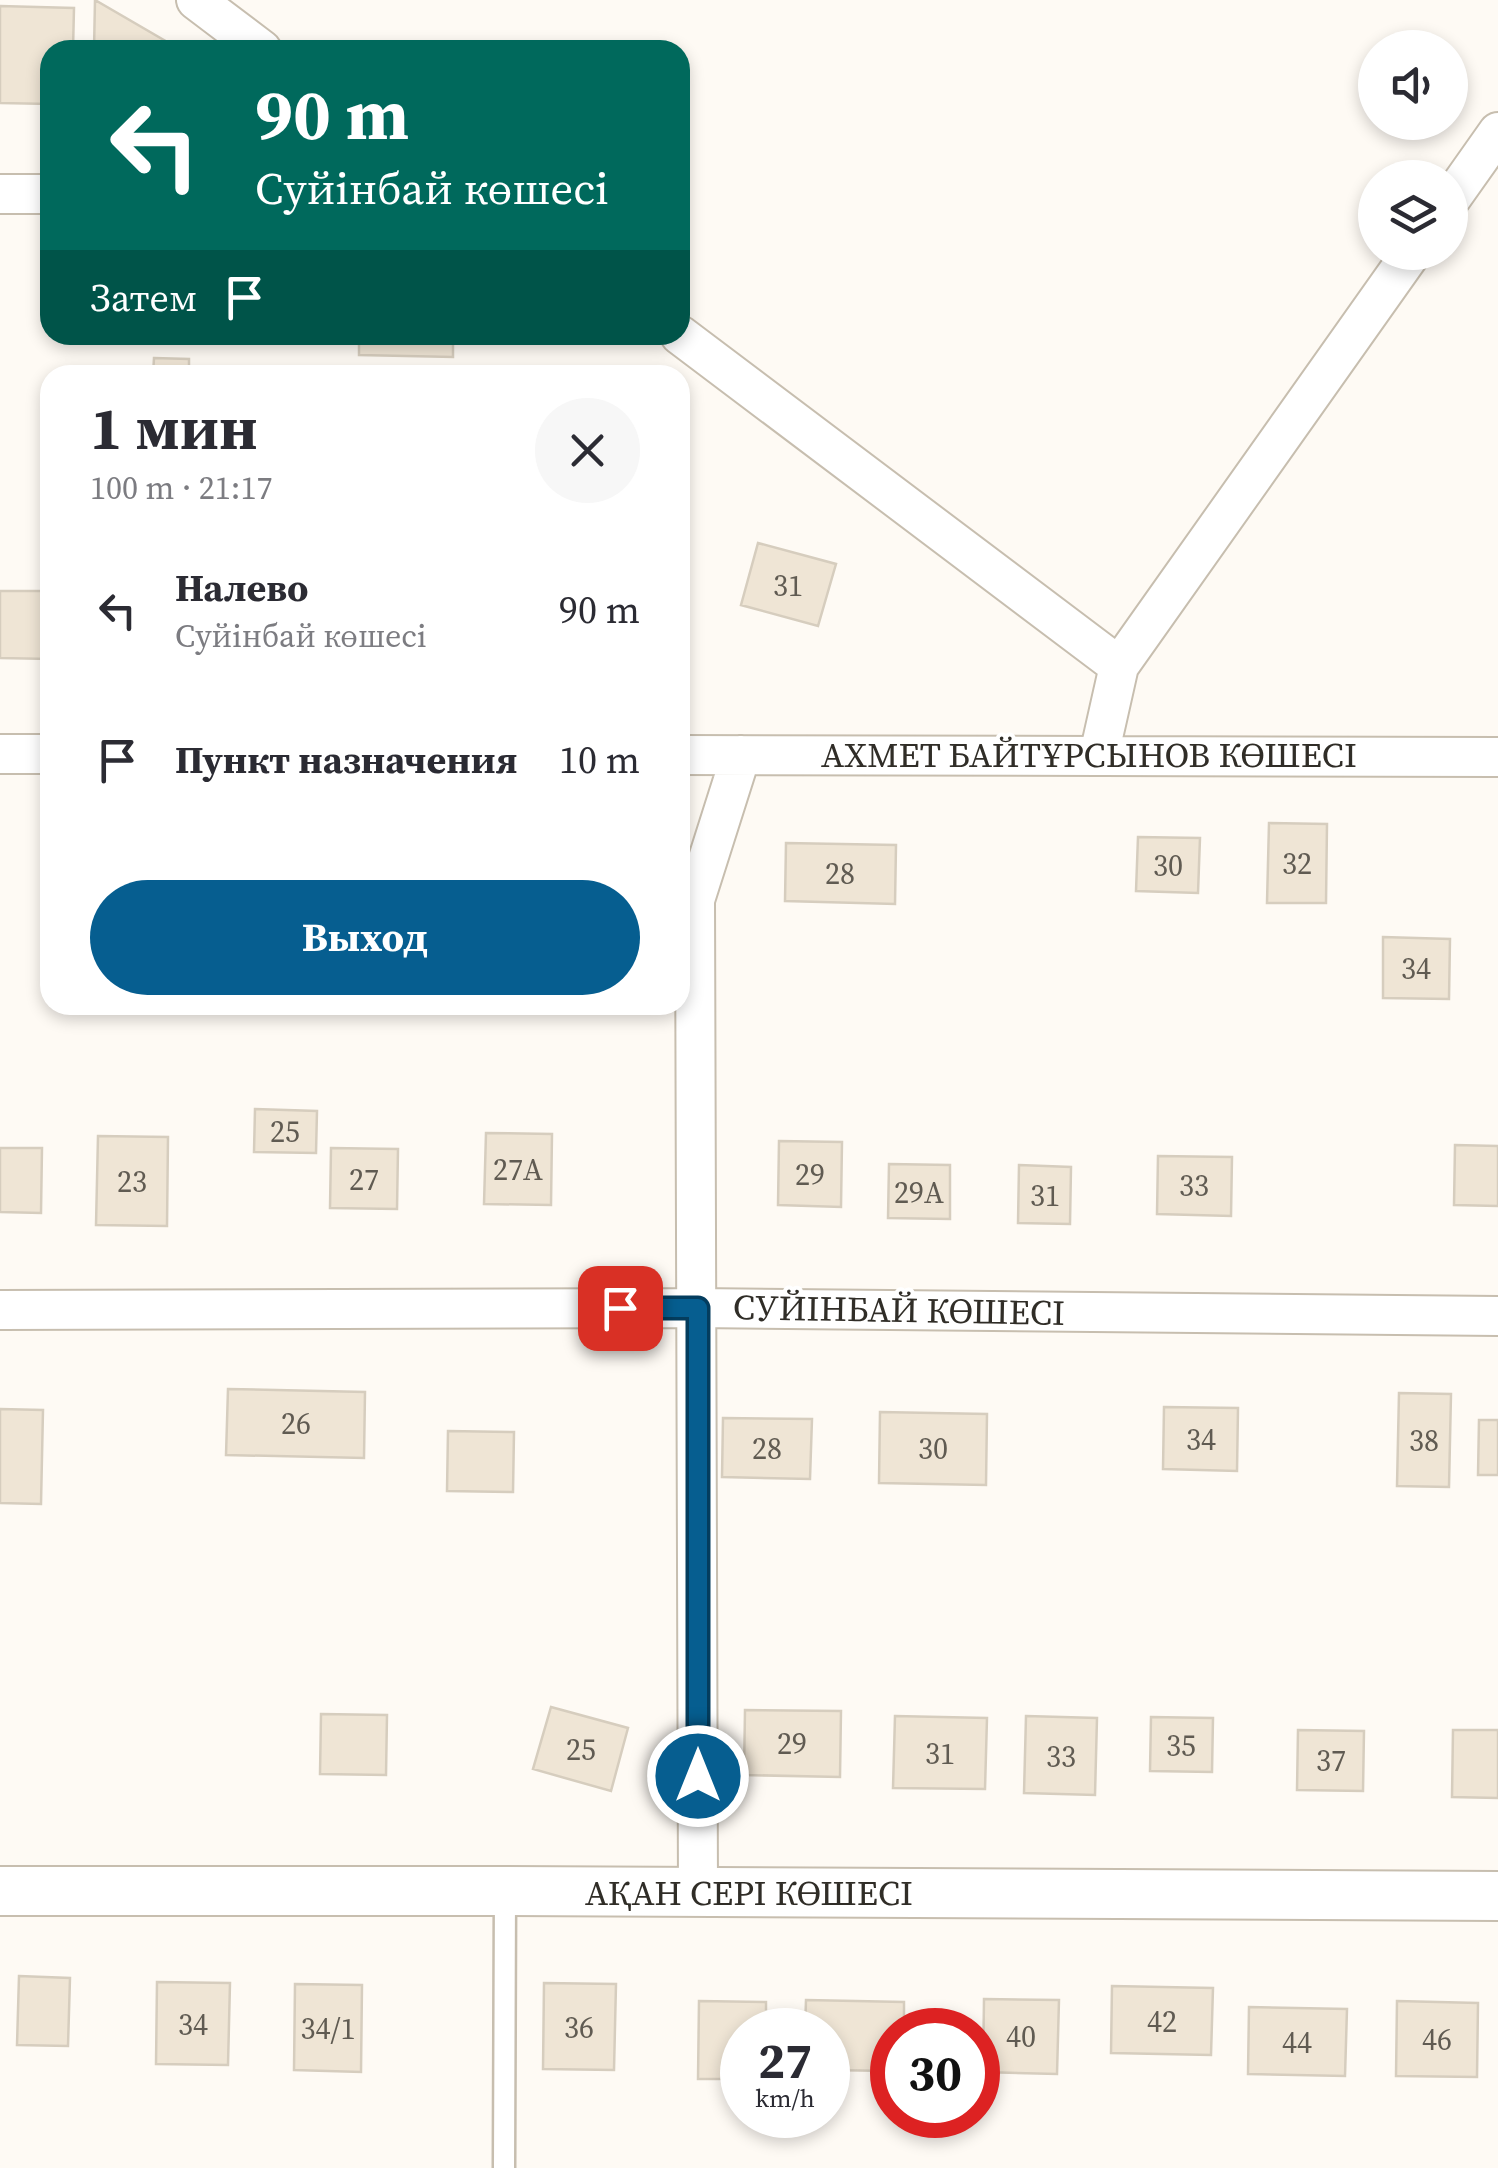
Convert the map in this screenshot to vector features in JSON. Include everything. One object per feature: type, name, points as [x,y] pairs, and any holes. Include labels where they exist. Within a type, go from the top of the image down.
[{"type":"street","points":[[196,0],[249,40]]},
{"type":"street","points":[[1470,188],[1498,132]]},
{"type":"street","points":[[0,194],[40,194]]},
{"type":"street","points":[[1099,755],[1119,666],[1399,270]]},
{"type":"street","points":[[690,343],[1119,666]]},
{"type":"street","points":[[0,754],[40,754]]},
{"type":"street","name":"АХМЕТ БАЙТҰРСЫНОВ КӨШЕСІ","points":[[690,755],[1498,756]]},
{"type":"street","points":[[698,1893],[694,900],[741,755]]},
{"type":"street","name":"СУЙІНБАЙ КӨШЕСІ","points":[[0,1310],[698,1308],[1498,1316]]},
{"type":"street","name":"АҚАН СЕРІ КӨШЕСІ","points":[[0,1891],[1498,1896]]},
{"type":"lane","points":[[504,2168],[505,1891]]},
{"type":"building","points":[[95,0],[164,40],[94,40]]},
{"type":"building","points":[[0,6],[74,8],[73,40],[40,40],[40,104],[0,103]]},
{"type":"building","points":[[359,345],[453,345],[453,357],[359,355]]},
{"type":"building","points":[[154,358],[189,359],[189,365],[154,365]]},
{"type":"building","points":[[758,543],[836,564],[818,626],[741,605]]},
{"type":"building","points":[[0,591],[40,591],[40,659],[0,658]]},
{"type":"building","points":[[1269,823],[1327,824],[1326,903],[1267,903]]},
{"type":"building","points":[[1138,837],[1200,838],[1198,893],[1136,891]]},
{"type":"building","points":[[786,843],[896,845],[895,904],[785,901]]},
{"type":"building","points":[[1383,937],[1450,939],[1449,999],[1383,998]]},
{"type":"building","points":[[255,1109],[317,1111],[316,1153],[254,1152]]},
{"type":"building","points":[[486,1133],[552,1134],[551,1205],[484,1204]]},
{"type":"building","points":[[98,1136],[168,1137],[167,1226],[96,1225]]},
{"type":"building","points":[[779,1141],[842,1142],[841,1207],[778,1205]]},
{"type":"building","points":[[1455,1145],[1498,1146],[1498,1206],[1454,1205]]},
{"type":"building","points":[[0,1148],[42,1148],[41,1213],[0,1212]]},
{"type":"building","points":[[331,1148],[398,1149],[397,1209],[330,1208]]},
{"type":"building","points":[[1158,1156],[1232,1157],[1231,1216],[1157,1214]]},
{"type":"building","points":[[889,1164],[950,1165],[950,1219],[888,1218]]},
{"type":"building","points":[[1019,1165],[1071,1167],[1070,1224],[1018,1223]]},
{"type":"building","points":[[228,1389],[365,1392],[364,1458],[226,1455]]},
{"type":"building","points":[[1399,1393],[1451,1394],[1449,1487],[1397,1486]]},
{"type":"building","points":[[1164,1407],[1238,1408],[1237,1471],[1163,1469]]},
{"type":"building","points":[[0,1409],[43,1410],[41,1504],[0,1503]]},
{"type":"building","points":[[880,1412],[987,1414],[986,1485],[879,1483]]},
{"type":"building","points":[[723,1418],[812,1419],[810,1479],[722,1477]]},
{"type":"building","points":[[1479,1420],[1498,1420],[1498,1475],[1478,1475]]},
{"type":"building","points":[[448,1431],[514,1432],[513,1492],[447,1491]]},
{"type":"building","points":[[551,1707],[628,1728],[611,1791],[533,1769]]},
{"type":"building","points":[[745,1710],[841,1711],[840,1777],[744,1775]]},
{"type":"building","points":[[321,1714],[387,1715],[386,1775],[320,1774]]},
{"type":"building","points":[[895,1716],[987,1718],[985,1789],[893,1788]]},
{"type":"building","points":[[1026,1716],[1097,1718],[1095,1795],[1024,1793]]},
{"type":"building","points":[[1151,1717],[1213,1718],[1212,1772],[1150,1771]]},
{"type":"building","points":[[1298,1730],[1364,1731],[1363,1791],[1297,1790]]},
{"type":"building","points":[[1453,1730],[1498,1730],[1498,1798],[1452,1797]]},
{"type":"building","points":[[19,1976],[70,1978],[68,2046],[17,2045]]},
{"type":"building","points":[[157,1982],[230,1983],[228,2065],[156,2064]]},
{"type":"building","points":[[544,1983],[616,1984],[614,2070],[543,2069]]},
{"type":"building","points":[[295,1984],[362,1985],[361,2072],[294,2070]]},
{"type":"building","points":[[1112,1986],[1213,1988],[1211,2055],[1111,2053]]},
{"type":"building","points":[[984,1999],[1059,2000],[1057,2074],[1000,2072],[1000,2008],[984,2008]]},
{"type":"building","points":[[806,2000],[904,2002],[904,2008],[870,2008],[870,2071],[850,2070],[850,2008],[806,2008]]},
{"type":"building","points":[[699,2001],[766,2002],[766,2008],[720,2008],[720,2079],[698,2079]]},
{"type":"building","points":[[1397,2001],[1478,2003],[1477,2077],[1396,2076]]},
{"type":"building","points":[[1249,2007],[1347,2009],[1345,2076],[1248,2074]]},
{"type":"route","points":[[620,1308],[698,1308],[698,1776]]}]
